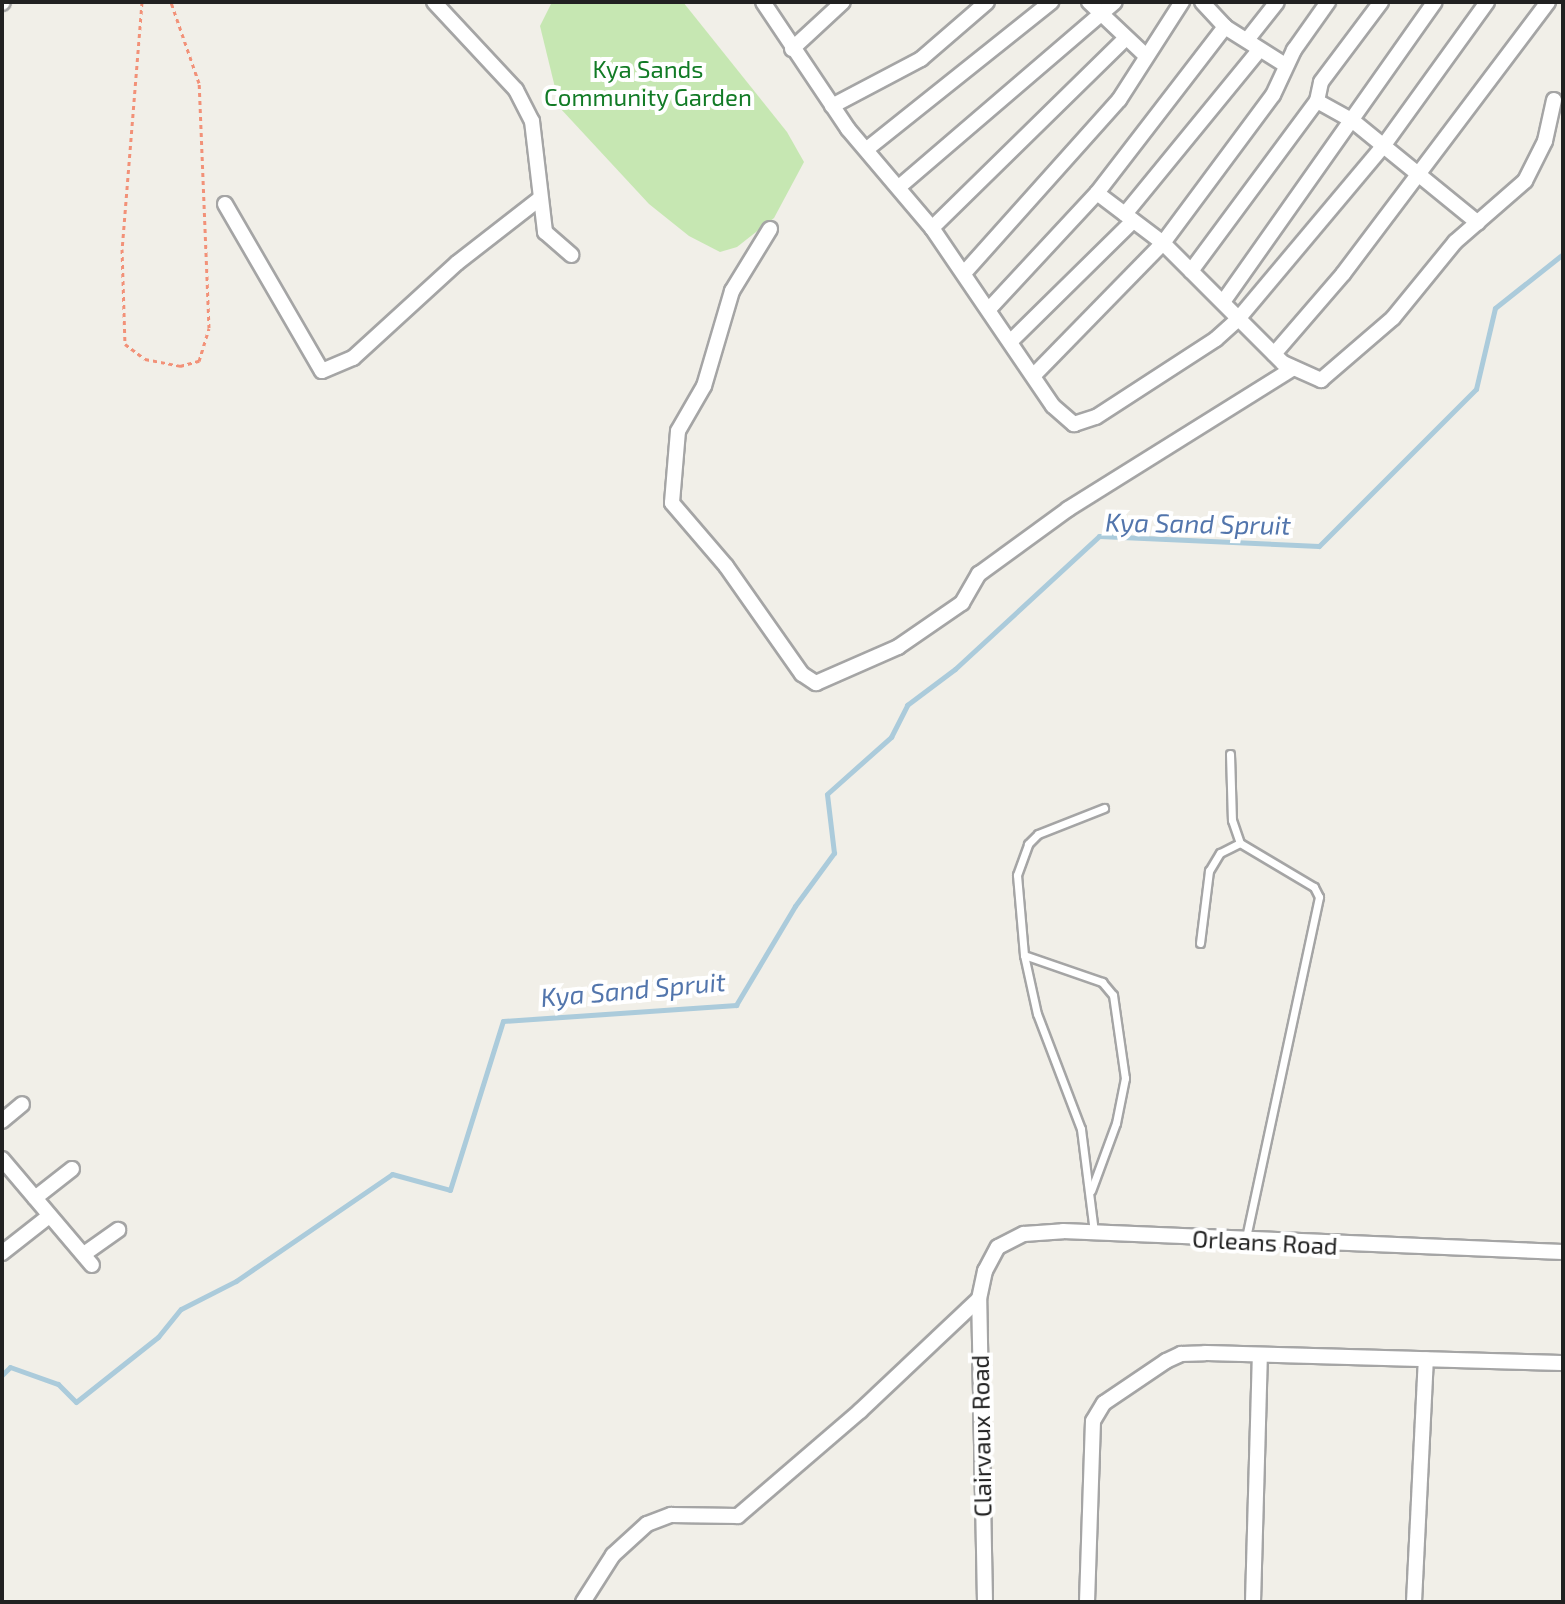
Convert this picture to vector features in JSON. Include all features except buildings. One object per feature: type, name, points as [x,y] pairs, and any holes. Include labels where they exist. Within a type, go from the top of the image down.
[{"type":"street","points":[[434,2],[516,90],[532,121],[538,200],[545,232],[571,255]]},
{"type":"street","points":[[763,2],[832,106],[932,228],[1060,413],[1074,424],[1083,423],[1203,348],[1239,318],[1384,145],[1487,2]]},
{"type":"street","points":[[792,49],[843,2]]},
{"type":"street","points":[[832,106],[921,59],[987,2]]},
{"type":"street","points":[[867,149],[1051,2]]},
{"type":"street","points":[[1089,2],[1145,55]]},
{"type":"street","points":[[899,187],[1115,2]]},
{"type":"street","points":[[965,272],[1119,100],[1145,55],[1182,2]]},
{"type":"street","points":[[1202,2],[1220,21],[1285,65]]},
{"type":"street","points":[[990,308],[1097,193],[1220,21],[1225,2]]},
{"type":"street","points":[[1012,340],[1129,218],[1253,45],[1277,2]]},
{"type":"street","points":[[1035,374],[1163,243],[1273,95],[1285,65],[1328,2]]},
{"type":"street","points":[[1191,271],[1317,101],[1321,82],[1381,2]]},
{"type":"street","points":[[1223,302],[1435,2]]},
{"type":"street","points":[[1274,354],[1418,174],[1548,2]]},
{"type":"street","points":[[932,228],[1125,39]]},
{"type":"street","points":[[1097,193],[1163,243],[1274,354],[1292,369],[1315,380],[1329,377],[1393,318],[1455,242],[1507,201],[1537,164],[1554,100]]},
{"type":"street","points":[[1317,101],[1353,121],[1478,223]]},
{"type":"street","points":[[225,204],[322,371],[353,358],[457,263],[538,200]]},
{"type":"street","points":[[770,229],[732,291],[701,394],[678,431],[672,503],[726,566],[802,674],[816,683],[898,647],[962,603],[979,574],[1068,509],[1292,369]]},
{"type":"street","points":[[2,1121],[22,1104]]},
{"type":"street","points":[[2,1159],[88,1260],[118,1230]]},
{"type":"street","points":[[35,1198],[72,1169]]},
{"type":"street","points":[[2,1253],[49,1216]]},
{"type":"street","name":"Orleans Road","points":[[985,1271],[998,1247],[1024,1234],[1094,1232],[1246,1241],[1563,1252]]},
{"type":"street","name":"Clairvaux Road","points":[[985,1271],[979,1299],[985,1602]]},
{"type":"street","points":[[583,1602],[613,1555],[647,1524],[671,1515],[738,1516],[860,1411],[979,1299]]},
{"type":"street","points":[[1087,1602],[1092,1430],[1104,1403],[1181,1354],[1563,1363]]},
{"type":"street","points":[[1253,1602],[1260,1356]]},
{"type":"street","points":[[1414,1602],[1426,1359]]},
{"type":"lane","points":[[1230,754],[1232,820],[1240,843],[1302,879],[1319,897],[1246,1241]]},
{"type":"lane","points":[[1094,1232],[1081,1129],[1037,1014],[1024,955],[1017,875],[1028,844],[1052,827],[1104,808]]},
{"type":"lane","points":[[1200,943],[1209,871],[1220,853],[1240,843]]},
{"type":"lane","points":[[1024,955],[1102,982],[1113,995],[1125,1078],[1116,1123],[1090,1193]]},
{"type":"path","points":[[142,2],[122,249],[125,344],[145,359],[180,366],[199,361],[209,328],[199,83],[171,2]]},
{"type":"green space","name":"Kya Sands Community Garden","points":[[552,2],[683,2],[787,132],[804,162],[774,218],[737,247],[720,252],[689,236],[649,204],[560,108],[540,26]]},
{"type":"waterway","name":"Kya Sand Spruit","points":[[2,1375],[10,1367],[58,1384],[76,1402],[158,1337],[181,1309],[236,1281],[392,1174],[450,1190],[503,1021],[736,1005],[795,906],[834,853],[827,794],[891,737],[907,705],[955,669],[1099,536],[1319,546],[1476,389],[1495,308],[1563,254]]}]
